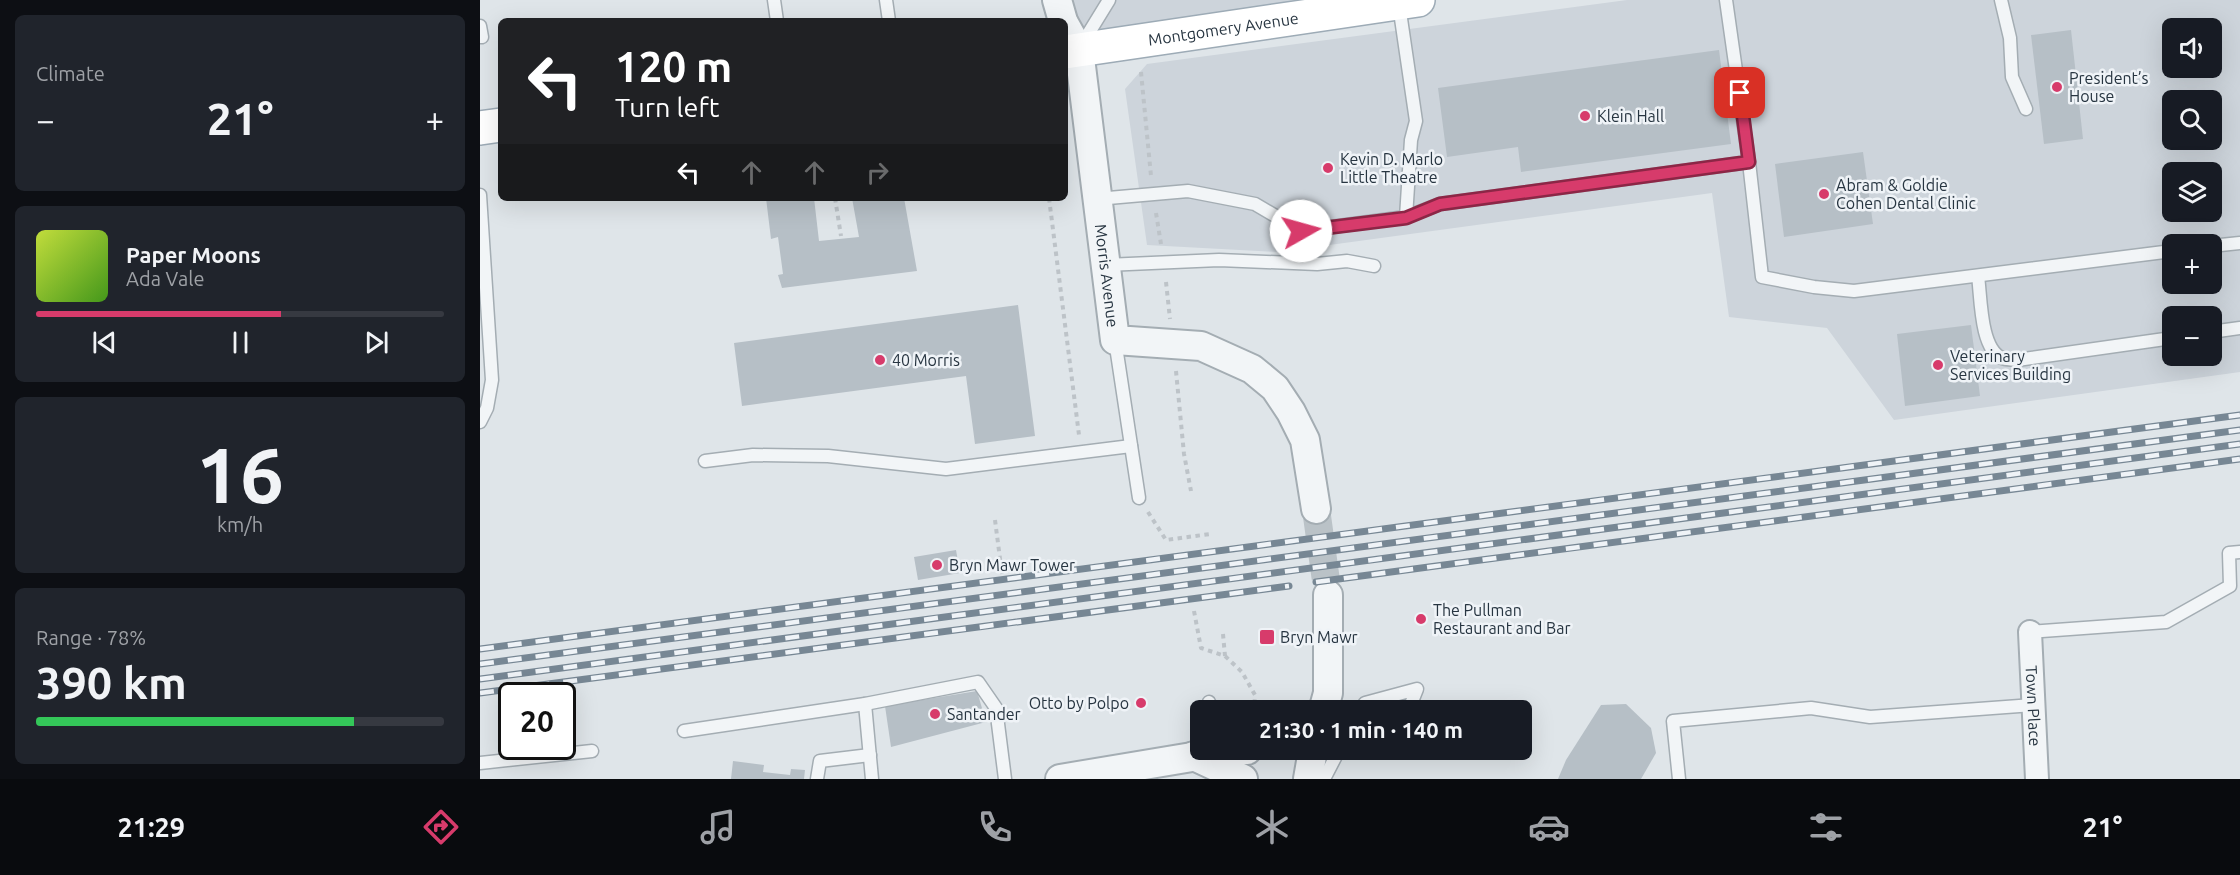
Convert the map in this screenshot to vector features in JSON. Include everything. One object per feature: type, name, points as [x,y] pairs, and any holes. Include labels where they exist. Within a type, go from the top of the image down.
[{"type":"main road","name":"Montgomery Avenue","points":[[1068,37],[1408,1]]},
{"type":"main road","points":[[480,128],[498,125]]},
{"type":"street","name":"Morris Avenue","points":[[1057,0],[1062,18]]},
{"type":"street","name":"Morris Avenue","points":[[1068,37],[1097,199],[1115,340],[1201,346],[1252,369],[1275,388],[1291,412],[1305,440],[1316,509]]},
{"type":"street","points":[[1326,700],[1328,693],[1328,596]]},
{"type":"street","name":"Town Place","points":[[2030,632],[2037,779]]},
{"type":"street","points":[[1060,779],[1190,757]]},
{"type":"street","points":[[1203,760],[1243,779]]},
{"type":"street","points":[[1308,779],[1311,760]]},
{"type":"lane","points":[[774,0],[777,18]]},
{"type":"lane","points":[[886,0],[889,18]]},
{"type":"lane","points":[[1068,37],[1109,0]]},
{"type":"lane","points":[[1726,0],[1749,162],[1762,277],[1814,287],[1854,291],[2162,252]]},
{"type":"lane","points":[[2001,0],[2010,38],[2012,77],[2026,109]]},
{"type":"lane","points":[[1406,218],[1409,159],[1416,121],[1408,1]]},
{"type":"lane","points":[[1097,199],[1188,191],[1255,204],[1301,231],[1406,218],[1440,204],[1749,162]]},
{"type":"lane","points":[[480,195],[492,380],[487,408],[480,422]]},
{"type":"lane","points":[[2222,245],[2240,243]]},
{"type":"lane","points":[[1106,265],[1219,260],[1317,264],[1347,261],[1374,266]]},
{"type":"lane","points":[[1978,276],[1986,340],[1992,351],[2002,358],[2017,360],[2162,339]]},
{"type":"lane","points":[[2222,330],[2240,328]]},
{"type":"lane","points":[[1115,340],[1139,498]]},
{"type":"lane","points":[[705,461],[753,455],[828,456],[946,469],[1131,446]]},
{"type":"lane","points":[[2030,632],[2166,622],[2235,585],[2229,553],[2240,552]]},
{"type":"lane","points":[[684,731],[865,704],[978,682],[996,708],[1005,779]]},
{"type":"lane","points":[[1376,700],[1417,689],[1413,700]]},
{"type":"lane","points":[[865,704],[872,779]]},
{"type":"lane","points":[[1679,779],[1673,721],[1811,708],[1870,717],[2033,705]]},
{"type":"lane","points":[[480,763],[592,751]]},
{"type":"lane","points":[[818,779],[820,761],[870,755]]},
{"type":"lane","points":[[1324,779],[1334,760]]},
{"type":"path","points":[[835,201],[841,236]]},
{"type":"path","points":[[1049,201],[1081,453]]},
{"type":"path","points":[[1184,454],[1191,491]]},
{"type":"path","points":[[1139,498],[1166,540],[1210,534]]},
{"type":"path","points":[[995,520],[1002,574]]},
{"type":"path","points":[[1194,612],[1201,648],[1225,656],[1242,672],[1255,695],[1255,700]]},
{"type":"path","points":[[1223,634],[1225,656]]},
{"type":"shaded area","points":[[1057,0],[1418,0],[1079,50],[1068,25],[1068,18],[1065,18]]},
{"type":"shaded area","points":[[1627,0],[2240,0],[2240,372],[1894,420],[1827,328],[1729,317],[1712,193],[1278,252],[1147,245],[1125,89],[1147,64]]},
{"type":"building","name":"President’s House","points":[[2071,30],[2083,139],[2044,144],[2031,35]]},
{"type":"building","name":"Klein Hall","points":[[1719,50],[1731,144],[1521,172],[1518,147],[1447,157],[1438,88]]},
{"type":"building","name":"Abram & Goldie Cohen Dental Clinic","points":[[1863,152],[1873,224],[1784,237],[1775,164]]},
{"type":"building","points":[[766,201],[814,201],[819,241],[859,237],[853,201],[905,201],[917,271],[782,288],[778,275],[783,274],[778,237],[771,239]]},
{"type":"building","name":"40 Morris","points":[[1018,305],[1035,436],[975,444],[966,376],[742,406],[734,343]]},
{"type":"building","name":"Veterinary Services Building","points":[[1971,325],[1980,396],[1905,406],[1897,334]]},
{"type":"building","name":"Bryn Mawr Tower","points":[[956,550],[960,573],[918,580],[914,557]]},
{"type":"building","name":"Santander","points":[[977,691],[986,722],[891,747],[885,706]]},
{"type":"building","points":[[1626,704],[1651,728],[1656,753],[1641,779],[1558,779],[1566,760],[1601,705]]},
{"type":"building","points":[[733,761],[764,765],[763,772],[790,775],[791,769],[805,770],[804,779],[731,779]]},
{"type":"tunnel","points":[[1316,509],[1328,595]]},
{"type":"railway","points":[[480,649],[2240,415]]},
{"type":"railway","points":[[480,664],[2240,430]]},
{"type":"railway","points":[[480,679],[2240,444]]},
{"type":"railway","points":[[1316,582],[2240,459]]},
{"type":"railway","points":[[480,693],[1289,586]]},
{"type":"place","name":"President’s House","points":[[2057,87]]},
{"type":"place","name":"Klein Hall","points":[[1585,116]]},
{"type":"place","name":"Kevin D. Marlo Little Theatre","points":[[1328,168]]},
{"type":"place","name":"Abram & Goldie Cohen Dental Clinic","points":[[1824,194]]},
{"type":"place","name":"40 Morris","points":[[880,360]]},
{"type":"place","name":"Veterinary Services Building","points":[[1938,365]]},
{"type":"place","name":"Bryn Mawr Tower","points":[[937,565]]},
{"type":"place","name":"The Pullman Restaurant and Bar","points":[[1421,619]]},
{"type":"place","name":"Bryn Mawr","points":[[1267,637]]},
{"type":"place","name":"Otto by Polpo","points":[[1141,703]]},
{"type":"place","name":"Santander","points":[[935,714]]},
{"type":"route","points":[[1301,231],[1406,218],[1440,204],[1749,162],[1740,93]]}]
